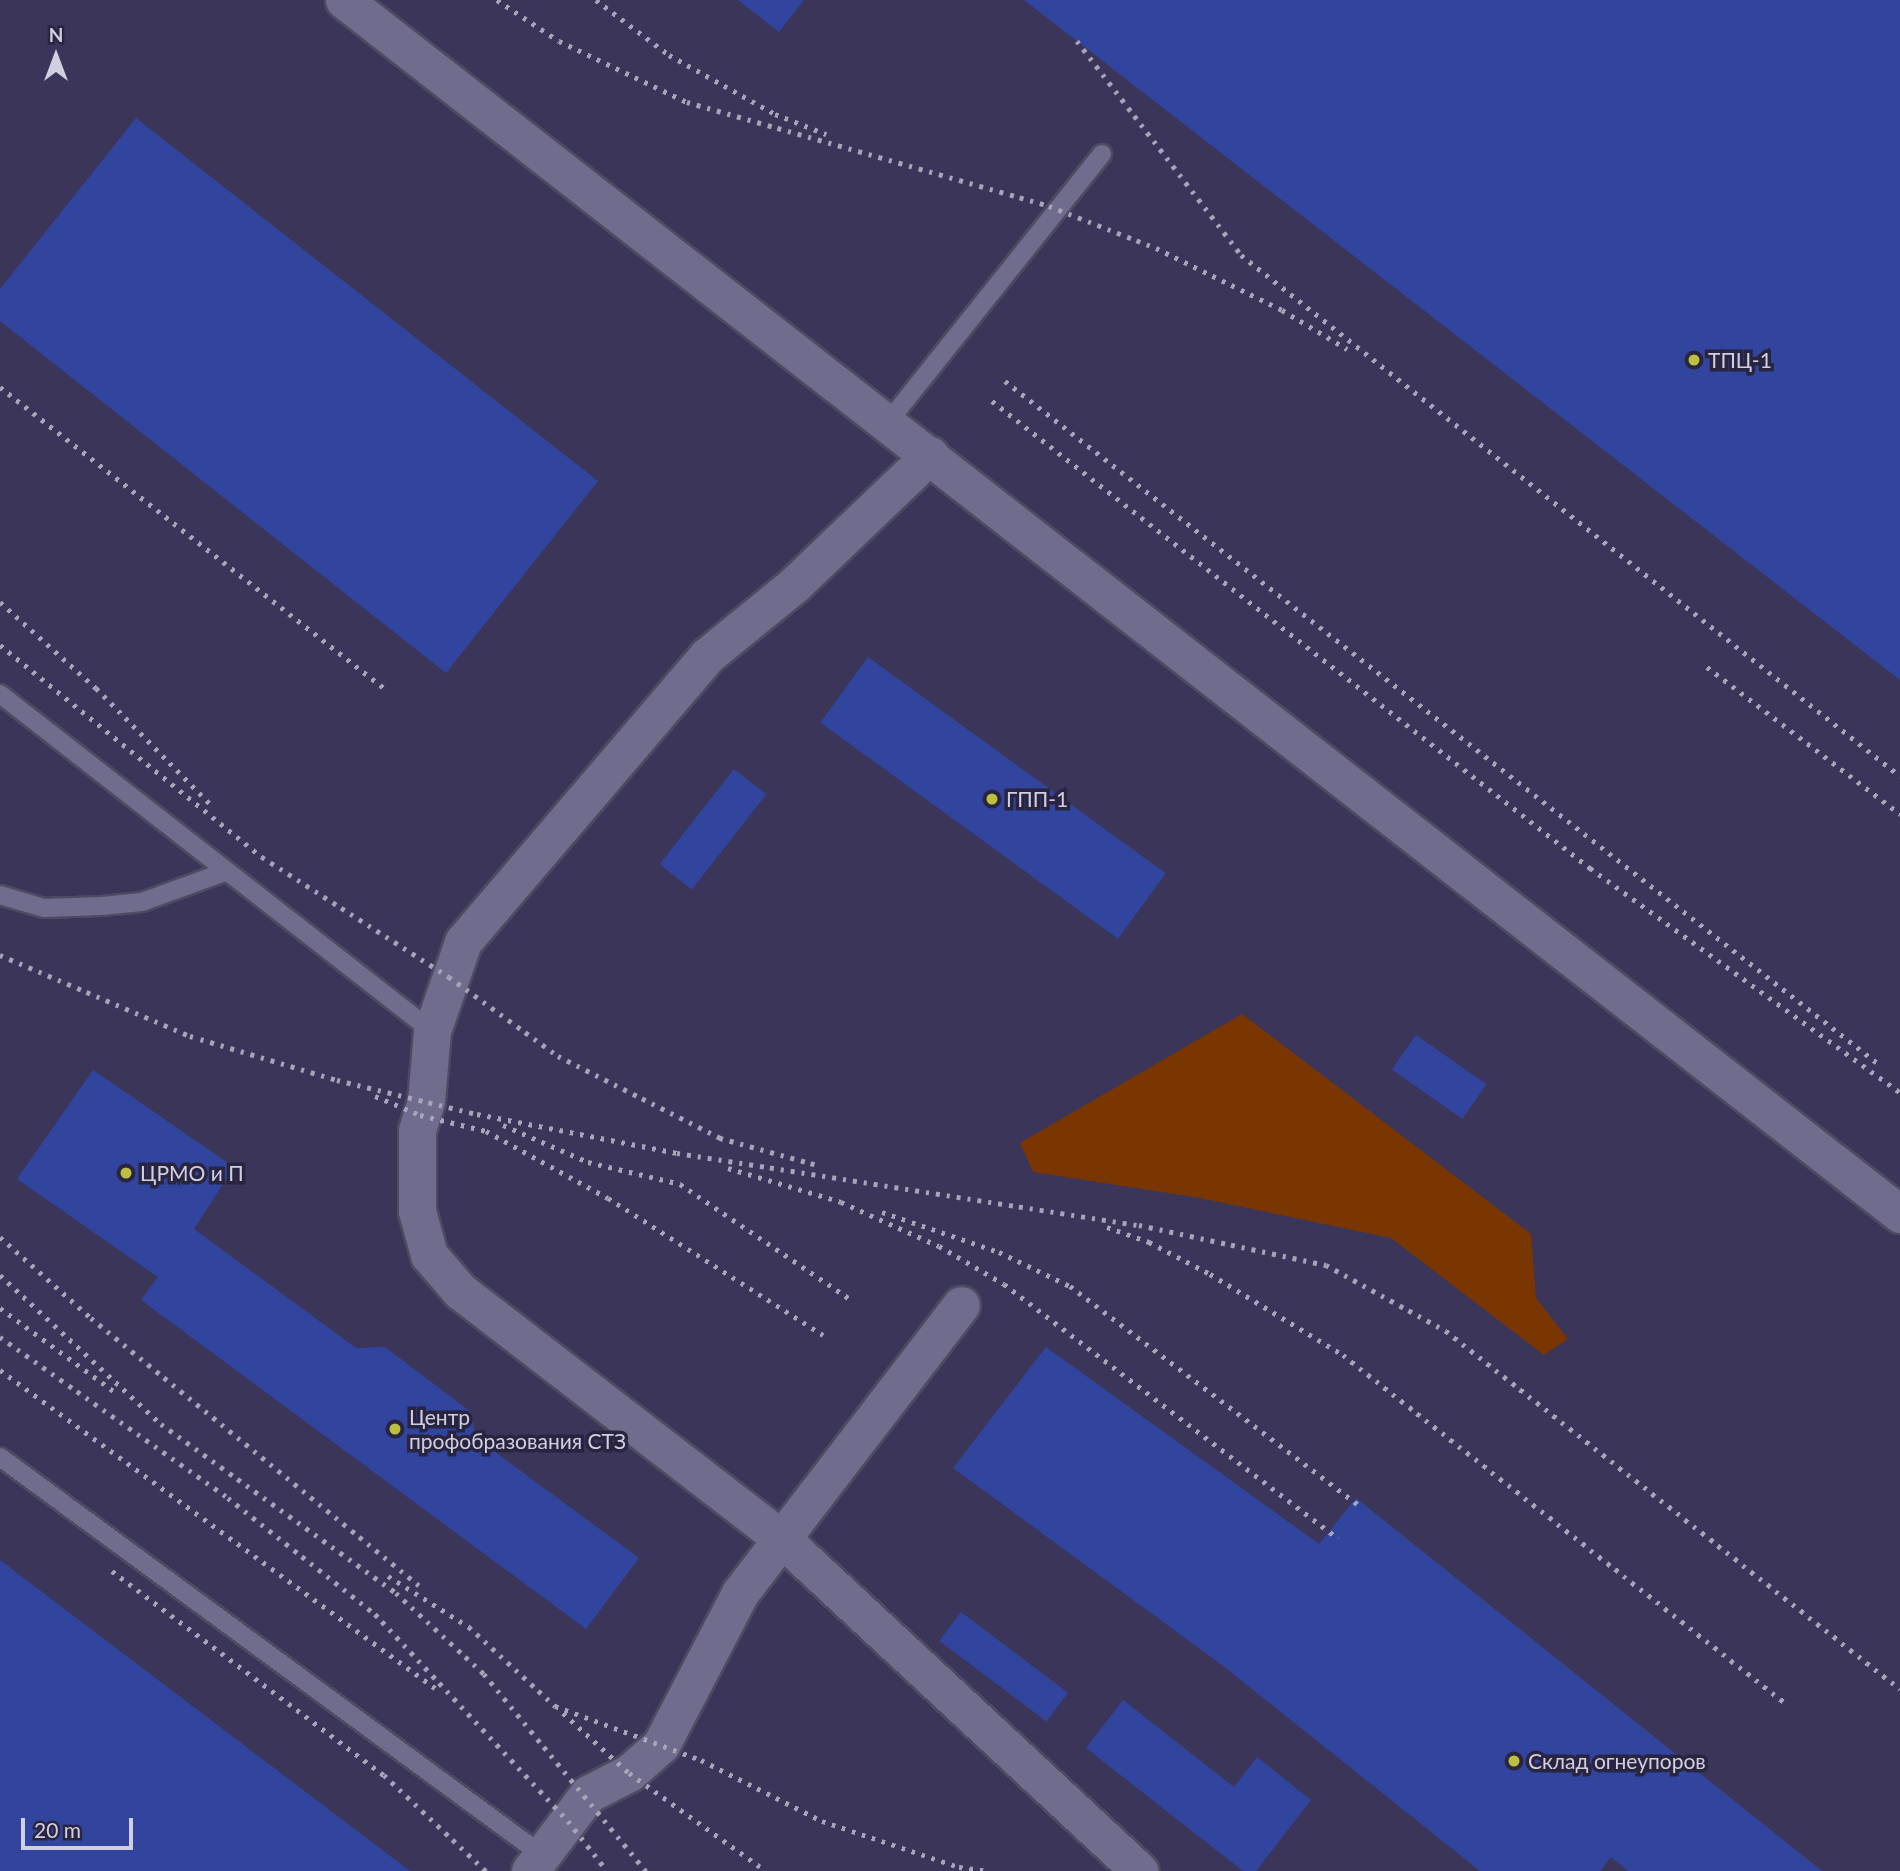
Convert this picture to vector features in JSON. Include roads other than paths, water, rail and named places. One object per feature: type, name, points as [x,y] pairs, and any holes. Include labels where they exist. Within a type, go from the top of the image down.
[{"type":"street","points":[[344,0],[930,454],[1900,1214]]},
{"type":"street","points":[[930,454],[794,585],[707,656],[494,900],[463,942],[432,1031],[426,1101],[417,1131],[417,1211],[429,1255],[460,1290],[780,1537],[1140,1871]]},
{"type":"street","points":[[536,1863],[588,1794],[629,1773],[660,1745],[740,1592],[961,1305]]},
{"type":"lane","points":[[888,422],[1101,154]]},
{"type":"lane","points":[[0,694],[432,1031]]},
{"type":"lane","points":[[0,895],[44,908],[142,902],[227,871]]},
{"type":"lane","points":[[0,1457],[536,1863]]},
{"type":"railway","points":[[497,0],[559,41],[687,102],[1049,206],[1156,248],[1282,310],[1347,349]]},
{"type":"railway","points":[[596,0],[669,55],[775,114],[826,134]]},
{"type":"railway","points":[[1077,41],[1241,255],[1900,776]]},
{"type":"railway","points":[[1005,381],[1881,1066]]},
{"type":"railway","points":[[0,387],[386,690]]},
{"type":"railway","points":[[992,401],[1590,868],[1900,1092]]},
{"type":"railway","points":[[0,602],[96,688],[213,807]]},
{"type":"railway","points":[[0,645],[262,857],[449,977],[558,1056],[720,1138],[821,1166]]},
{"type":"railway","points":[[1707,667],[1900,814]]},
{"type":"railway","points":[[0,955],[190,1036],[337,1080],[477,1114],[677,1153],[1139,1225],[1326,1265],[1446,1331],[1900,1689]]},
{"type":"railway","points":[[375,1096],[420,1115],[486,1131],[608,1198],[823,1335]]},
{"type":"railway","points":[[503,1125],[588,1162],[680,1184],[853,1301]]},
{"type":"railway","points":[[728,1168],[841,1202],[939,1246],[1004,1284],[1338,1538]]},
{"type":"railway","points":[[882,1212],[999,1252],[1070,1286],[1359,1505]]},
{"type":"railway","points":[[1107,1227],[1149,1242],[1210,1274],[1343,1355],[1785,1703]]},
{"type":"railway","points":[[0,1237],[91,1318],[423,1589]]},
{"type":"railway","points":[[0,1275],[161,1424],[396,1593],[484,1674],[646,1871]]},
{"type":"railway","points":[[0,1308],[116,1393]]},
{"type":"railway","points":[[0,1337],[228,1498],[375,1614],[568,1821],[607,1871]]},
{"type":"railway","points":[[0,1370],[435,1688]]},
{"type":"railway","points":[[112,1571],[384,1775],[486,1871]]},
{"type":"railway","points":[[388,1576],[469,1627],[555,1706],[701,1760],[822,1821],[959,1867],[986,1871]]},
{"type":"railway","points":[[563,1713],[629,1773],[766,1871]]},
{"type":"place","name":"ТПЦ-1","points":[[1694,360]]},
{"type":"place","name":"ГПП-1","points":[[992,799]]},
{"type":"place","name":"ЦРМО и П","points":[[126,1173]]},
{"type":"place","name":"Центр профобразования СТЗ","points":[[395,1429]]},
{"type":"place","name":"Склад огнеупоров","points":[[1514,1761]]}]
